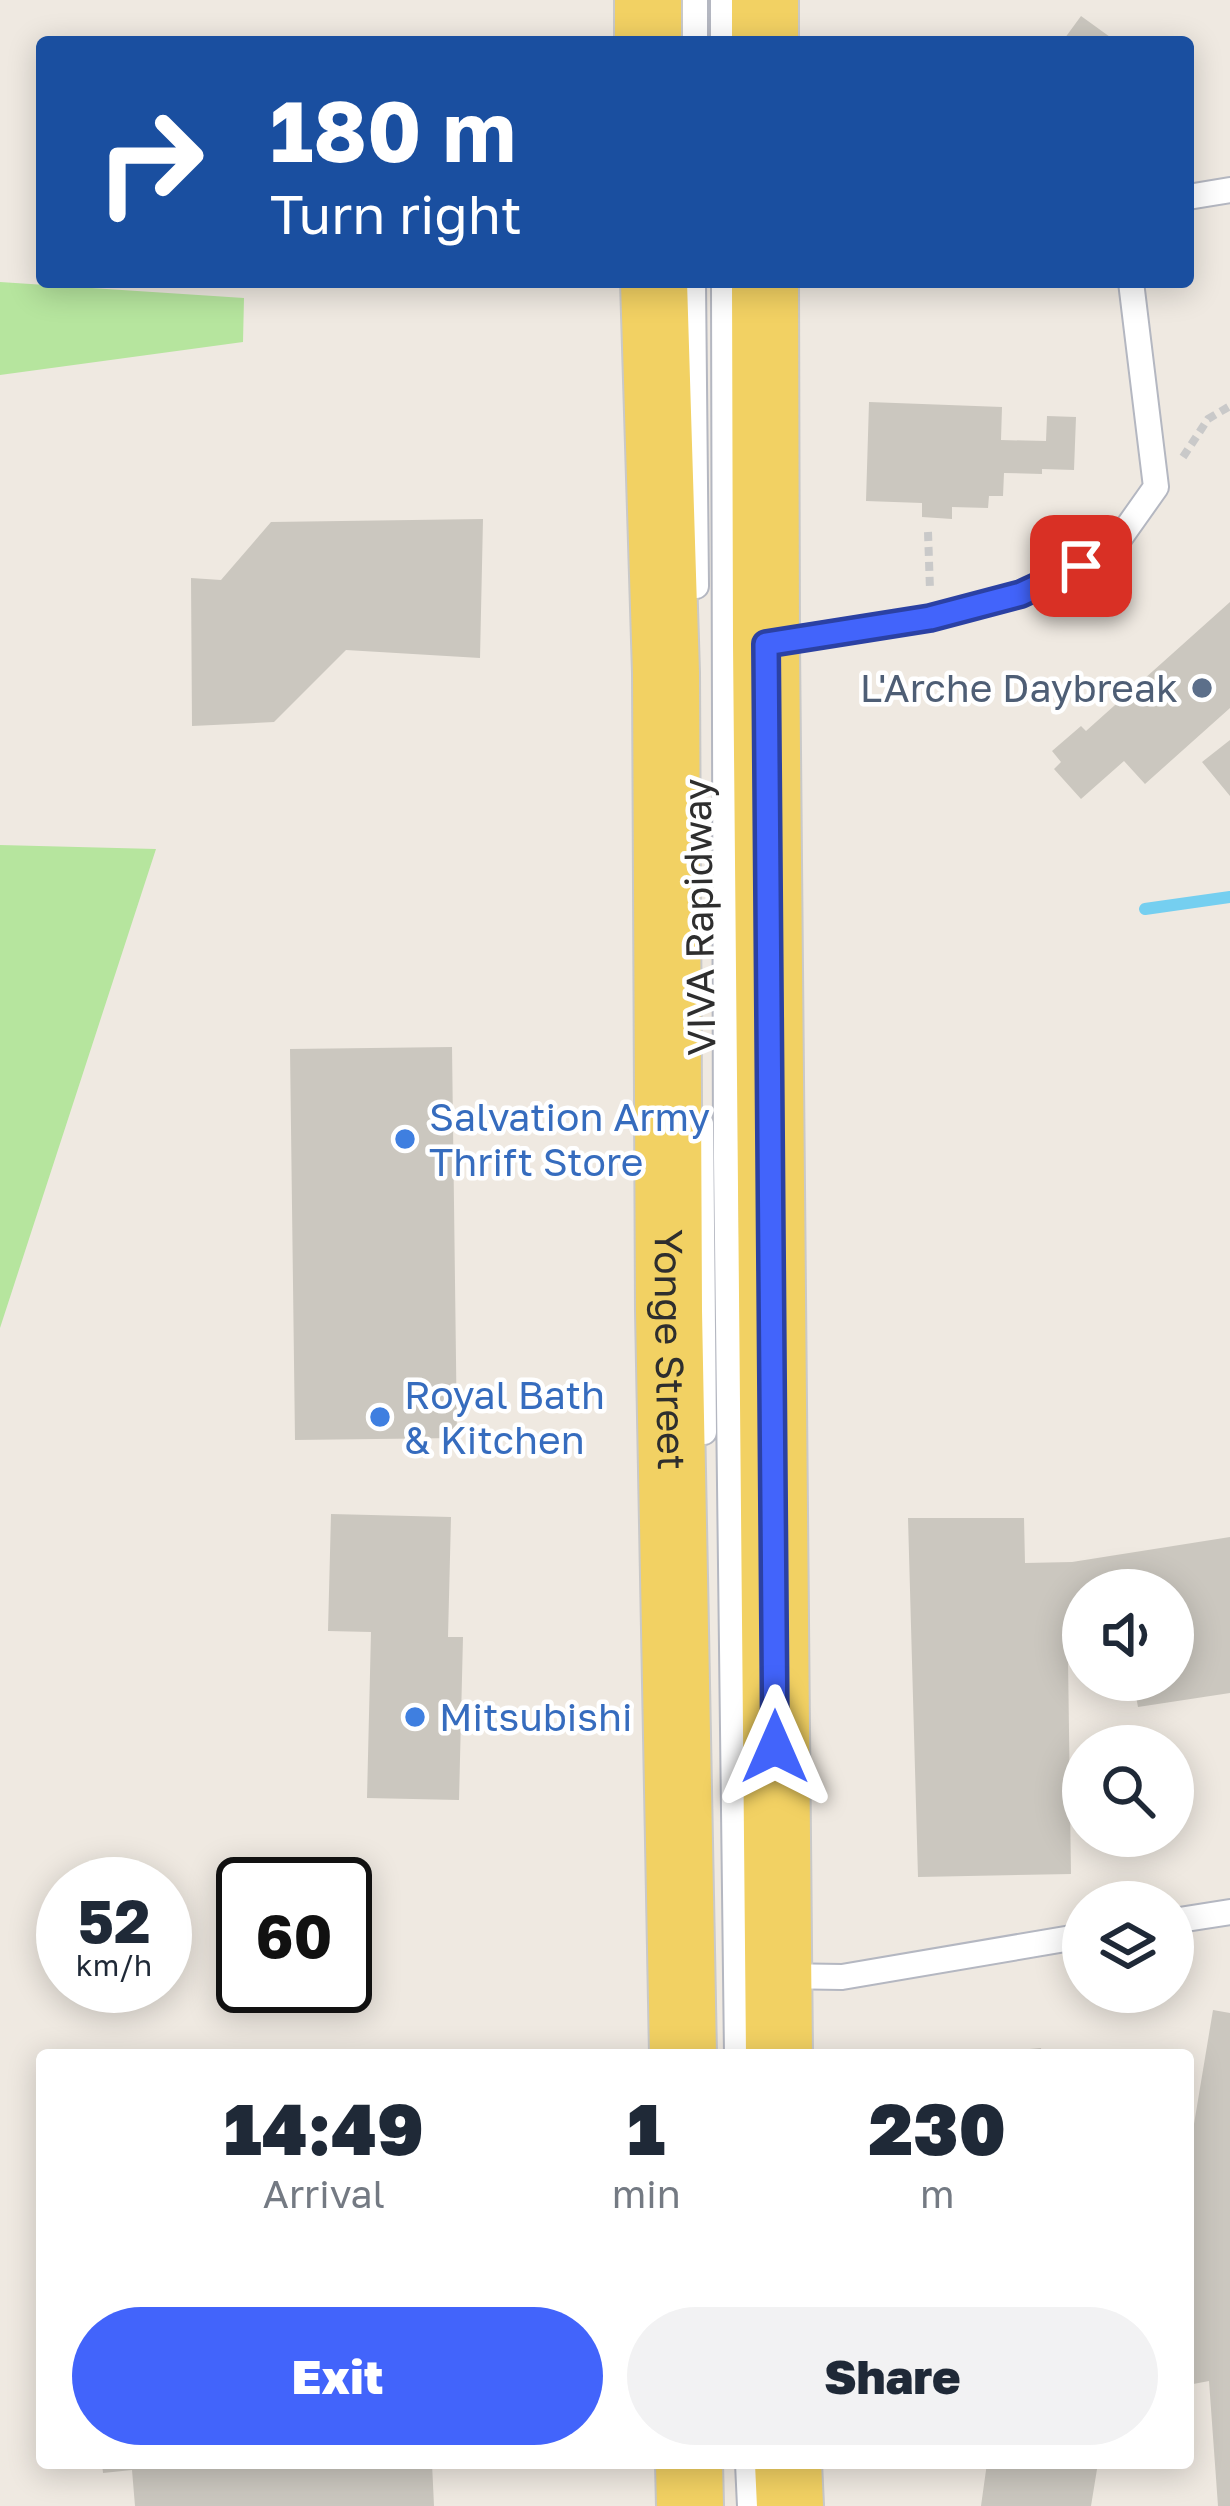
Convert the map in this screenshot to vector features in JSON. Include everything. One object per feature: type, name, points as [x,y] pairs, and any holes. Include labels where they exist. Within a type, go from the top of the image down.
[{"type":"main road","points":[[648,0],[648,36]]},
{"type":"main road","points":[[765,0],[765,36]]},
{"type":"main road","name":"Yonge Street","points":[[654,288],[666,673],[669,1311],[683,2049]]},
{"type":"main road","points":[[765,288],[778,2049]]},
{"type":"main road","points":[[689,2469],[690,2506]]},
{"type":"main road","points":[[788,2469],[790,2506]]},
{"type":"lane","points":[[695,0],[695,36]]},
{"type":"lane","points":[[723,0],[723,36]]},
{"type":"lane","points":[[1194,195],[1230,190]]},
{"type":"lane","points":[[694,288],[696,608]]},
{"type":"lane","name":"VIVA Rapidway","points":[[724,288],[726,1157],[736,2049]]},
{"type":"lane","points":[[766,644],[930,618],[1021,594],[1110,552],[1156,487],[1132,288]]},
{"type":"lane","name":"VIVA Rapidway","points":[[701,1106],[704,1462]]},
{"type":"lane","points":[[1194,1918],[1230,1912]]},
{"type":"lane","points":[[777,1976],[842,1976],[1062,1939]]},
{"type":"lane","points":[[748,2469],[750,2506]]},
{"type":"path","points":[[1154,469],[1184,457],[1208,419],[1230,406]]},
{"type":"path","points":[[928,532],[930,618]]},
{"type":"green space","points":[[0,282],[36,288],[244,298],[243,342],[0,375]]},
{"type":"green space","points":[[0,845],[156,849],[0,1328]]},
{"type":"building","points":[[1081,16],[1109,36],[1066,36]]},
{"type":"building","points":[[869,402],[1002,407],[1001,440],[1046,441],[1047,416],[1076,417],[1074,470],[1004,473],[1003,496],[989,496],[988,508],[952,507],[952,519],[922,517],[922,503],[866,501]]},
{"type":"building","points":[[483,519],[480,658],[346,650],[274,722],[192,726],[191,578],[221,580],[271,522]]},
{"type":"building","points":[[1230,602],[1230,708],[1145,784],[1124,761],[1081,799],[1054,769],[1061,762],[1052,751],[1081,726],[1086,731]]},
{"type":"building","points":[[1230,740],[1230,796],[1202,762]]},
{"type":"building","points":[[452,1047],[457,1438],[295,1440],[290,1049]]},
{"type":"building","name":"Mitsubishi","points":[[331,1514],[451,1517],[448,1637],[463,1637],[459,1800],[367,1798],[371,1632],[328,1631]]},
{"type":"building","points":[[908,1518],[1024,1518],[1025,1563],[1072,1562],[1230,1537],[1230,1693],[1194,1698],[1194,1569],[1062,1569],[1062,1701],[1069,1701],[1069,1725],[1062,1725],[1062,1857],[1071,1857],[1071,1874],[918,1877]]},
{"type":"building","points":[[1137,1701],[1177,1701],[1138,1707]]},
{"type":"building","points":[[1213,2010],[1230,2013],[1230,2506],[1218,2506],[1209,2381],[1194,2384],[1194,2124]]},
{"type":"building","points":[[103,2469],[432,2469],[434,2506],[135,2506],[132,2470],[103,2473]]},
{"type":"building","points":[[986,2469],[1097,2469],[1091,2506],[981,2506]]},
{"type":"waterway","points":[[1145,909],[1230,897]]},
{"type":"place","name":"L'Arche Daybreak","points":[[1202,688]]},
{"type":"place","name":"Salvation Army Thrift Store","points":[[405,1139]]},
{"type":"place","name":"Royal Bath & Kitchen","points":[[380,1417]]},
{"type":"place","name":"Mitsubishi","points":[[415,1717]]},
{"type":"route","points":[[775,1747],[766,644],[930,618],[1021,594],[1081,566]]}]
